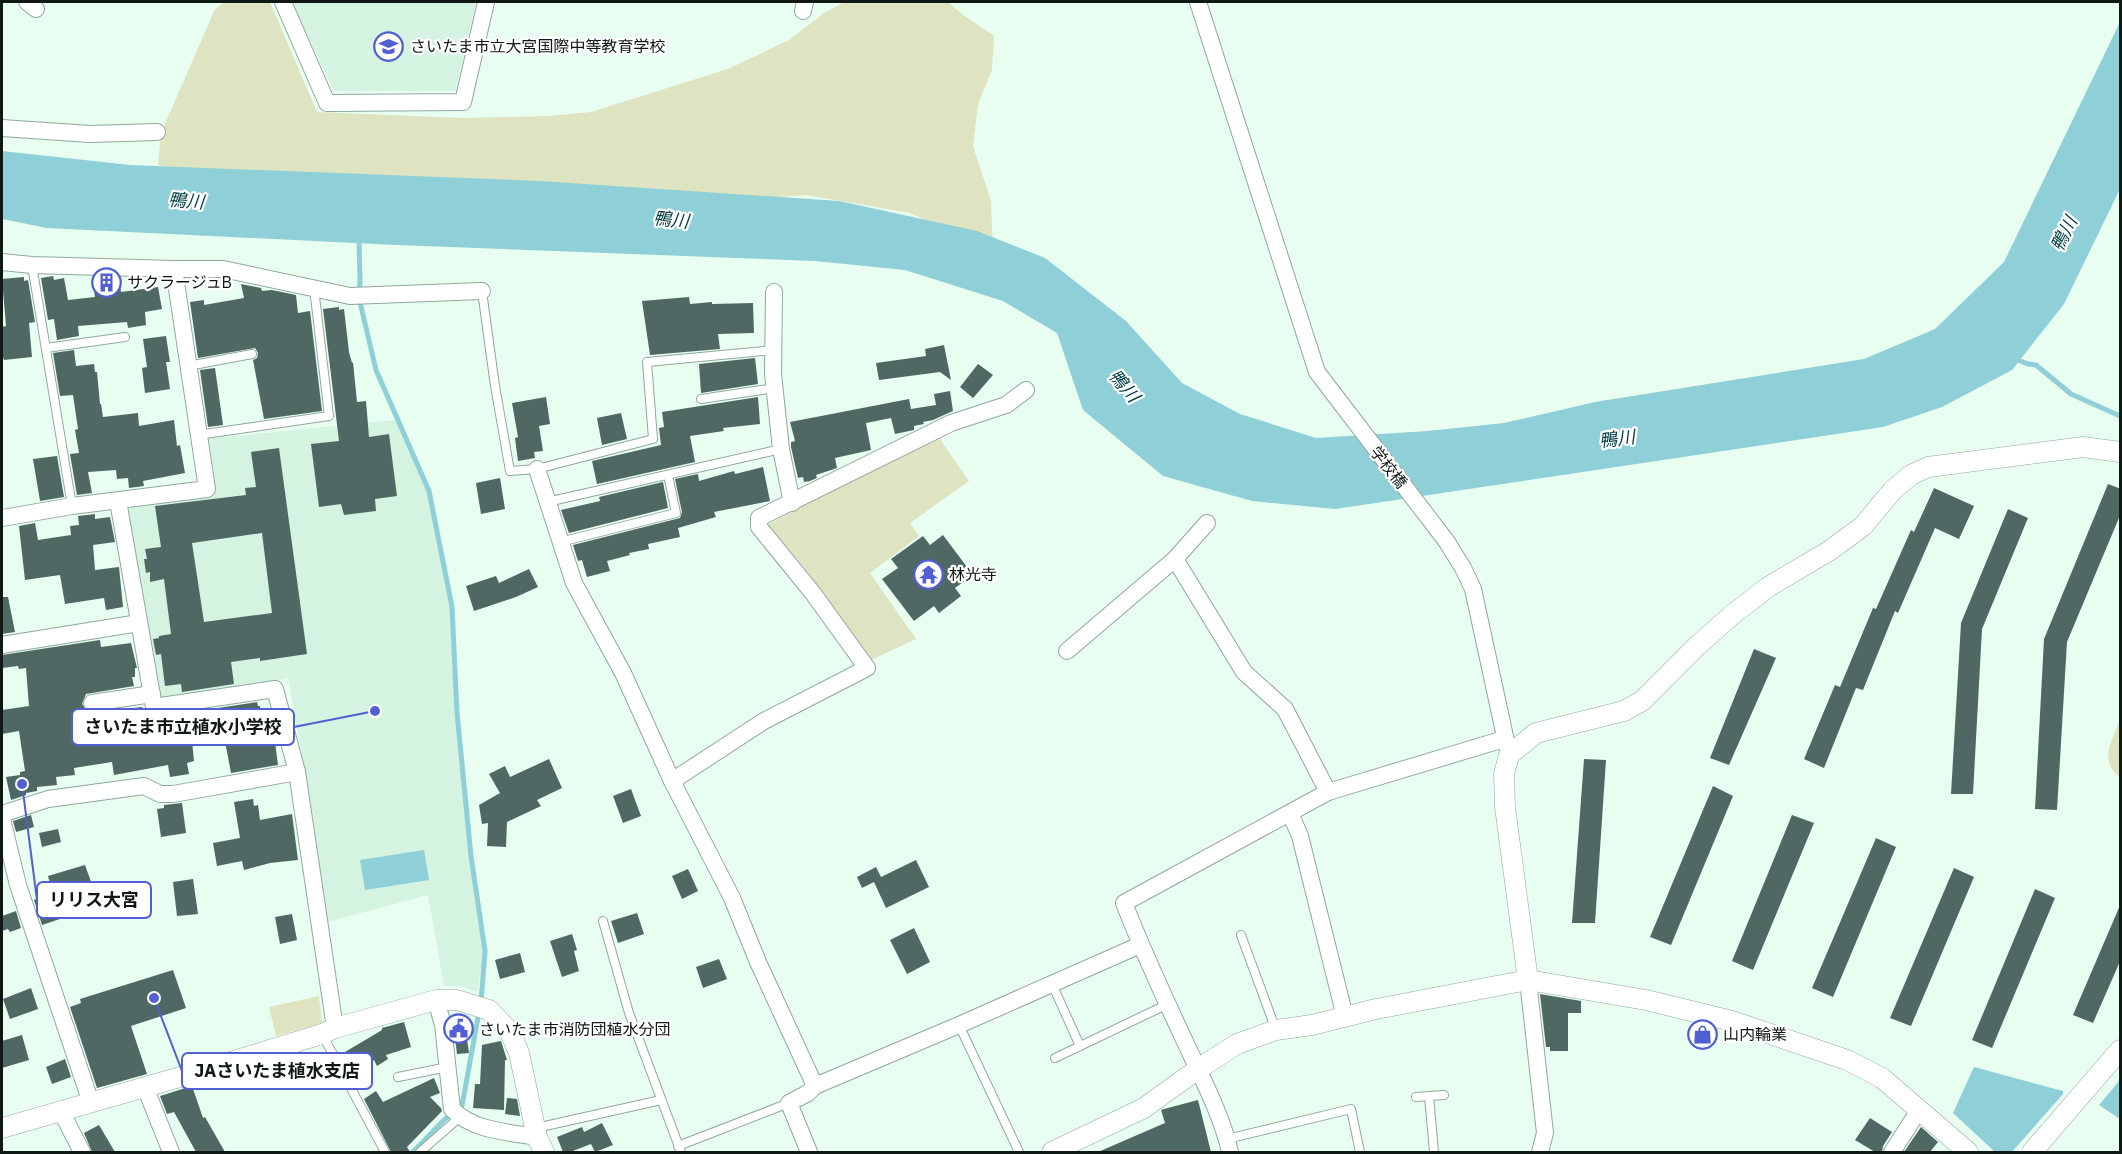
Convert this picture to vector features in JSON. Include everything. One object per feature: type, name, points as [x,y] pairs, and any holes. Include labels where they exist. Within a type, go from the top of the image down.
[{"type":"street","points":[[283,2],[327,103],[338,103],[463,102],[486,2]]},
{"type":"street","name":"学校橋","points":[[1198,2],[1317,372],[1438,531],[1463,568],[1473,589],[1507,747]]},
{"type":"street","points":[[2,128],[90,134],[157,132]]},
{"type":"street","points":[[2,262],[174,270],[223,269],[350,296],[482,291]]},
{"type":"street","points":[[2,518],[72,506],[207,489],[174,270]]},
{"type":"street","points":[[774,292],[775,388],[781,449],[792,503]]},
{"type":"street","points":[[672,781],[764,721],[867,668],[812,592],[759,527],[759,518],[951,423],[1006,405],[1026,390]]},
{"type":"street","points":[[1229,1146],[1198,1069],[1140,945],[1124,903],[1328,792],[1507,747],[1536,733],[1624,711],[1642,701],[1732,615],[1768,587],[1829,552],[1863,526],[1893,490],[1911,475],[1928,467],[2083,447],[2121,452]]},
{"type":"street","points":[[537,468],[574,583],[623,673],[672,781],[732,898],[814,1086]]},
{"type":"street","points":[[118,501],[154,707],[275,688],[297,772],[329,1031]]},
{"type":"street","points":[[1067,651],[1175,559],[1207,523]]},
{"type":"street","points":[[1175,559],[1244,672],[1285,709],[1328,792]]},
{"type":"street","points":[[2,645],[139,622]]},
{"type":"street","points":[[92,703],[152,694]]},
{"type":"street","points":[[1507,747],[1504,774],[1505,807],[1545,1133],[1540,1152]]},
{"type":"street","points":[[2,814],[48,799],[90,792],[144,786],[160,794],[173,794],[297,772]]},
{"type":"street","points":[[1290,813],[1300,836],[1345,1017]]},
{"type":"street","points":[[2,819],[18,885],[91,1103]]},
{"type":"street","points":[[809,1152],[789,1103],[808,1093],[814,1086],[1140,945]]},
{"type":"street","points":[[1052,1152],[1144,1108],[1237,1044],[1276,1030],[1312,1025],[1376,1009],[1528,980],[1646,1000],[1732,1021],[1847,1060],[1882,1078],[1968,1152]]},
{"type":"street","points":[[2,1128],[436,1000],[457,1000],[489,1010],[510,1032],[519,1053],[539,1139],[474,1125],[452,1109],[443,1025],[436,1000]]},
{"type":"street","points":[[2032,1152],[2121,1050]]},
{"type":"street","points":[[144,1087],[171,1152]]},
{"type":"street","points":[[1892,1152],[1919,1110]]},
{"type":"street","points":[[61,1111],[82,1152]]},
{"type":"lane","points":[[32,265],[72,506]]},
{"type":"lane","points":[[198,435],[329,416],[314,288]]},
{"type":"lane","points":[[482,291],[510,471],[537,468],[653,439],[647,362],[774,350]]},
{"type":"lane","points":[[46,348],[125,337]]},
{"type":"lane","points":[[188,366],[252,354]]},
{"type":"lane","points":[[701,399],[775,388]]},
{"type":"lane","points":[[547,502],[781,449]]},
{"type":"lane","points":[[560,542],[676,513],[668,475]]},
{"type":"lane","points":[[603,921],[629,1014],[680,1149],[789,1103]]},
{"type":"lane","points":[[1241,935],[1276,1030]]},
{"type":"lane","points":[[1052,984],[1080,1046]]},
{"type":"lane","points":[[1055,1058],[1168,1004]]},
{"type":"lane","points":[[959,1025],[1019,1152]]},
{"type":"lane","points":[[329,1031],[385,1152]]},
{"type":"lane","points":[[398,1077],[448,1067]]},
{"type":"lane","points":[[1416,1096],[1444,1095]]},
{"type":"lane","points":[[1429,1096],[1434,1152]]},
{"type":"lane","points":[[539,1139],[661,1100]]},
{"type":"lane","points":[[1229,1146],[1351,1109],[1360,1152]]},
{"type":"lane","points":[[420,1152],[460,1117]]},
{"type":"shaded area","points":[[225,2],[270,2],[317,112],[462,118],[548,116],[591,112],[728,69],[789,40],[824,13],[844,2],[948,2],[994,36],[992,70],[978,104],[973,146],[991,201],[993,250],[910,213],[806,195],[745,200],[321,189],[158,165],[161,133],[215,9]]},
{"type":"shaded area","name":"さいたま市立大宮国際中等教育学校","points":[[292,2],[476,2],[455,91],[334,91]]},
{"type":"shaded area","points":[[395,420],[428,493],[450,608],[455,719],[483,950],[478,992],[461,986],[444,986],[428,895],[327,922],[308,788],[288,678],[158,703],[123,503],[210,493],[203,439]]},
{"type":"shaded area","points":[[937,435],[969,481],[910,523],[919,536],[870,573],[916,639],[869,661],[822,591],[768,525]]},
{"type":"shaded area","points":[[2120,720],[2120,777],[2113,771],[2108,757]]},
{"type":"shaded area","points":[[319,996],[322,1023],[276,1036],[269,1007]]},
{"type":"water","name":"鴨川","points":[[2120,22],[2120,189],[2064,304],[2012,370],[1942,407],[1883,427],[1335,509],[1252,501],[1163,476],[1083,410],[1057,333],[1003,301],[905,270],[815,261],[396,245],[47,228],[2,219],[2,151],[130,165],[540,181],[839,201],[977,231],[1045,258],[1126,321],[1182,383],[1240,414],[1316,438],[1428,431],[1504,423],[1595,402],[1864,359],[1935,329],[2004,262]]},
{"type":"water","points":[[424,850],[429,880],[365,890],[360,860]]},
{"type":"water","points":[[1974,1067],[2063,1091],[2063,1094],[2012,1152],[1995,1152],[1953,1113]]},
{"type":"water","points":[[2120,1080],[2120,1119],[2099,1105]]},
{"type":"building","points":[[53,276],[54,280],[64,278],[68,300],[95,297],[92,278],[95,277],[119,278],[121,292],[158,287],[162,309],[145,312],[146,325],[128,328],[127,322],[78,326],[79,336],[57,340],[54,319],[48,320],[41,278]]},
{"type":"building","points":[[24,277],[24,281],[28,280],[35,322],[29,323],[32,357],[4,360],[2,357],[2,327],[6,326],[2,279]]},
{"type":"building","points":[[241,284],[261,288],[262,291],[272,290],[296,295],[298,313],[310,311],[322,411],[264,419],[253,360],[257,358],[258,353],[255,348],[198,358],[190,302],[204,300],[204,305],[244,298]]},
{"type":"building","points":[[689,297],[690,304],[753,303],[754,333],[718,334],[720,349],[650,355],[642,301]]},
{"type":"building","points":[[339,307],[339,310],[344,309],[357,402],[366,401],[369,437],[389,434],[397,496],[375,499],[376,511],[344,515],[341,504],[319,507],[311,444],[339,441],[323,309]]},
{"type":"building","points":[[166,336],[170,362],[166,362],[170,389],[145,393],[142,368],[147,367],[143,339]]},
{"type":"building","points":[[944,345],[951,380],[940,372],[879,380],[876,363],[926,356],[925,349]]},
{"type":"building","points":[[74,350],[76,366],[94,364],[103,417],[138,413],[139,426],[174,420],[177,446],[180,445],[185,473],[143,481],[144,486],[129,488],[128,478],[117,479],[116,470],[88,472],[92,493],[77,495],[70,454],[79,453],[73,395],[60,396],[53,353]]},
{"type":"building","points":[[755,358],[758,384],[701,393],[699,364]]},
{"type":"building","points":[[978,364],[993,375],[973,398],[960,387]]},
{"type":"building","points":[[215,368],[223,425],[208,427],[200,370]]},
{"type":"building","points":[[950,391],[953,411],[914,426],[914,430],[895,434],[891,418],[866,423],[871,450],[835,458],[837,468],[816,475],[817,478],[810,481],[804,482],[803,477],[798,478],[791,447],[791,442],[795,441],[790,422],[909,399],[911,409],[936,405],[934,394]]},
{"type":"building","points":[[546,397],[550,424],[539,426],[543,451],[534,452],[535,458],[518,461],[515,438],[518,437],[512,403]]},
{"type":"building","points":[[758,397],[760,424],[723,428],[724,431],[690,436],[695,462],[597,484],[592,461],[661,445],[659,428],[664,427],[662,412]]},
{"type":"building","points":[[621,413],[627,439],[602,445],[597,418]]},
{"type":"building","points":[[279,448],[307,654],[260,661],[260,658],[231,662],[234,684],[182,692],[181,684],[165,686],[161,654],[156,655],[153,639],[171,634],[164,579],[150,582],[150,572],[146,573],[144,559],[147,559],[145,549],[161,547],[155,506],[246,495],[245,488],[256,487],[251,452]],"holes":[[[262,533],[272,613],[204,622],[192,543]]]},
{"type":"building","points":[[57,456],[64,497],[40,501],[33,459]]},
{"type":"building","points":[[763,467],[770,501],[714,512],[716,517],[678,528],[680,537],[648,544],[649,549],[607,561],[610,571],[587,577],[582,560],[578,561],[573,545],[680,518],[682,512],[675,479],[698,474],[699,481],[734,471],[735,474]]},
{"type":"building","points":[[500,478],[505,509],[481,514],[476,483]]},
{"type":"building","points":[[663,482],[668,508],[569,533],[561,510],[600,501],[599,497]]},
{"type":"building","points":[[2108,484],[2121,489],[2121,513],[2067,642],[2057,810],[2035,809],[2044,639]]},
{"type":"building","points":[[1934,488],[1974,506],[1959,539],[1935,528],[1898,613],[1895,611],[1863,690],[1856,688],[1824,768],[1804,759],[1835,685],[1840,687],[1873,608],[1876,609],[1911,530],[1914,532]]},
{"type":"building","points":[[2008,509],[2028,518],[1982,629],[1973,794],[1951,794],[1961,623]]},
{"type":"building","points":[[95,514],[95,519],[110,517],[115,542],[93,545],[95,570],[119,567],[123,607],[106,610],[104,598],[65,604],[60,575],[25,580],[19,526],[35,523],[38,540],[71,535],[70,526],[79,525],[78,516]]},
{"type":"building","points":[[943,535],[973,575],[955,588],[961,596],[939,613],[934,606],[914,621],[882,579],[898,568],[891,559],[923,536],[930,545]]},
{"type":"building","points":[[529,569],[538,587],[474,611],[466,586],[496,576],[499,583]]},
{"type":"building","points":[[2,597],[8,597],[15,632],[2,634]]},
{"type":"building","points":[[100,640],[101,647],[131,643],[137,668],[135,668],[135,677],[132,677],[134,686],[86,694],[82,704],[88,712],[142,707],[145,719],[257,702],[260,706],[262,728],[273,726],[278,765],[231,773],[224,736],[192,741],[194,761],[187,763],[189,774],[170,777],[168,765],[114,775],[112,762],[74,768],[75,775],[56,777],[57,785],[37,787],[37,791],[11,800],[6,777],[20,775],[20,772],[25,771],[19,731],[2,734],[2,710],[29,706],[26,668],[19,669],[18,666],[2,668],[2,655]]},
{"type":"building","points":[[1754,649],[1776,658],[1729,765],[1710,758]]},
{"type":"building","points":[[549,759],[562,788],[537,800],[541,806],[507,822],[506,847],[487,846],[488,823],[482,824],[479,805],[500,793],[489,774],[505,766],[510,777]]},
{"type":"building","points":[[1584,759],[1606,760],[1595,923],[1572,923]]},
{"type":"building","points":[[1713,786],[1733,796],[1671,945],[1650,937]]},
{"type":"building","points":[[631,789],[641,816],[623,823],[613,796]]},
{"type":"building","points":[[253,799],[254,806],[258,805],[260,820],[292,814],[298,860],[270,863],[244,870],[242,861],[217,866],[213,843],[240,838],[234,802]]},
{"type":"building","points":[[182,803],[186,833],[161,837],[157,809],[164,808],[164,805]]},
{"type":"building","points":[[31,815],[34,827],[16,832],[13,821]]},
{"type":"building","points":[[1792,815],[1814,823],[1753,970],[1732,961]]},
{"type":"building","points":[[58,829],[61,842],[42,847],[39,833]]},
{"type":"building","points":[[1876,838],[1896,847],[1833,997],[1812,988]]},
{"type":"building","points":[[916,860],[929,887],[886,908],[874,882],[862,888],[857,877],[876,867],[881,877]]},
{"type":"building","points":[[85,865],[94,890],[54,901],[60,919],[42,925],[34,900],[52,894],[54,899],[48,876]]},
{"type":"building","points":[[1954,868],[1974,877],[1911,1026],[1890,1018]]},
{"type":"building","points":[[688,869],[698,891],[682,899],[672,876]]},
{"type":"building","points":[[193,879],[198,914],[177,916],[173,882]]},
{"type":"building","points":[[112,881],[117,897],[102,901],[98,886]]},
{"type":"building","points":[[2035,889],[2055,898],[1992,1048],[1972,1040]]},
{"type":"building","points":[[2121,903],[2121,959],[2093,1023],[2073,1015]]},
{"type":"building","points":[[16,911],[21,928],[10,932],[8,929],[2,931],[2,916]]},
{"type":"building","points":[[637,913],[644,934],[618,943],[611,921]]},
{"type":"building","points":[[292,914],[297,940],[280,944],[275,917]]},
{"type":"building","points":[[914,928],[930,962],[907,974],[890,940]]},
{"type":"building","points":[[572,934],[577,950],[574,951],[579,971],[562,977],[550,941]]},
{"type":"building","points":[[520,953],[525,972],[500,979],[495,960]]},
{"type":"building","points":[[719,959],[727,979],[703,988],[696,967]]},
{"type":"building","points":[[173,970],[186,1008],[131,1026],[147,1074],[97,1088],[70,1007],[81,1003],[80,999]]},
{"type":"building","points":[[31,988],[38,1009],[10,1019],[3,999]]},
{"type":"building","points":[[1540,994],[1581,1001],[1581,1013],[1568,1013],[1568,1051],[1550,1051],[1550,1047],[1546,1047]]},
{"type":"building","points":[[464,1018],[469,1053],[457,1054],[453,1020]]},
{"type":"building","points":[[404,1022],[411,1047],[386,1055],[388,1059],[377,1066],[374,1060],[353,1072],[345,1059],[347,1057],[345,1052],[382,1028]]},
{"type":"building","points":[[22,1035],[29,1060],[2,1068],[2,1041]]},
{"type":"building","points":[[501,1041],[507,1060],[505,1060],[504,1110],[473,1108],[475,1084],[480,1084],[482,1045]]},
{"type":"building","points":[[65,1059],[71,1077],[52,1084],[46,1067]]},
{"type":"building","points":[[434,1078],[440,1093],[430,1097],[442,1111],[407,1147],[410,1152],[391,1152],[364,1099],[376,1091],[383,1102]]},
{"type":"building","points":[[192,1086],[203,1118],[205,1117],[225,1152],[196,1152],[174,1112],[167,1114],[160,1096]]},
{"type":"building","points":[[507,1098],[517,1099],[520,1116],[505,1114]]},
{"type":"building","points":[[1198,1100],[1211,1152],[1098,1152],[1165,1123],[1161,1110]]},
{"type":"building","points":[[1870,1118],[1892,1132],[1882,1152],[1875,1152],[1855,1140]]},
{"type":"building","points":[[602,1123],[613,1145],[595,1152],[591,1144],[570,1152],[563,1152],[557,1137],[582,1127],[584,1132]]},
{"type":"building","points":[[99,1125],[115,1152],[92,1152],[84,1133]]},
{"type":"building","points":[[1921,1127],[1938,1142],[1930,1152],[1904,1152]]},
{"type":"waterway","points":[[359,238],[359,298],[376,370],[429,491],[452,607],[457,713],[471,856],[485,951],[481,1003]]},
{"type":"waterway","points":[[2015,359],[2036,365],[2071,394],[2120,416]]},
{"type":"waterway","points":[[413,1152],[444,1120],[462,1106],[479,1012]]},
{"type":"place","name":"さいたま市立大宮国際中等教育学校","points":[[389,46]]},
{"type":"place","name":"サクラージュB","points":[[106,282]]},
{"type":"place","name":"林光寺","points":[[928,574]]},
{"type":"place","name":"さいたま市立植水小学校","points":[[375,711]]},
{"type":"place","name":"リリス大宮","points":[[22,784]]},
{"type":"place","name":"JAさいたま植水支店","points":[[154,998]]},
{"type":"place","name":"さいたま市消防団植水分団","points":[[458,1029]]},
{"type":"place","name":"山内輪業","points":[[1702,1034]]}]
